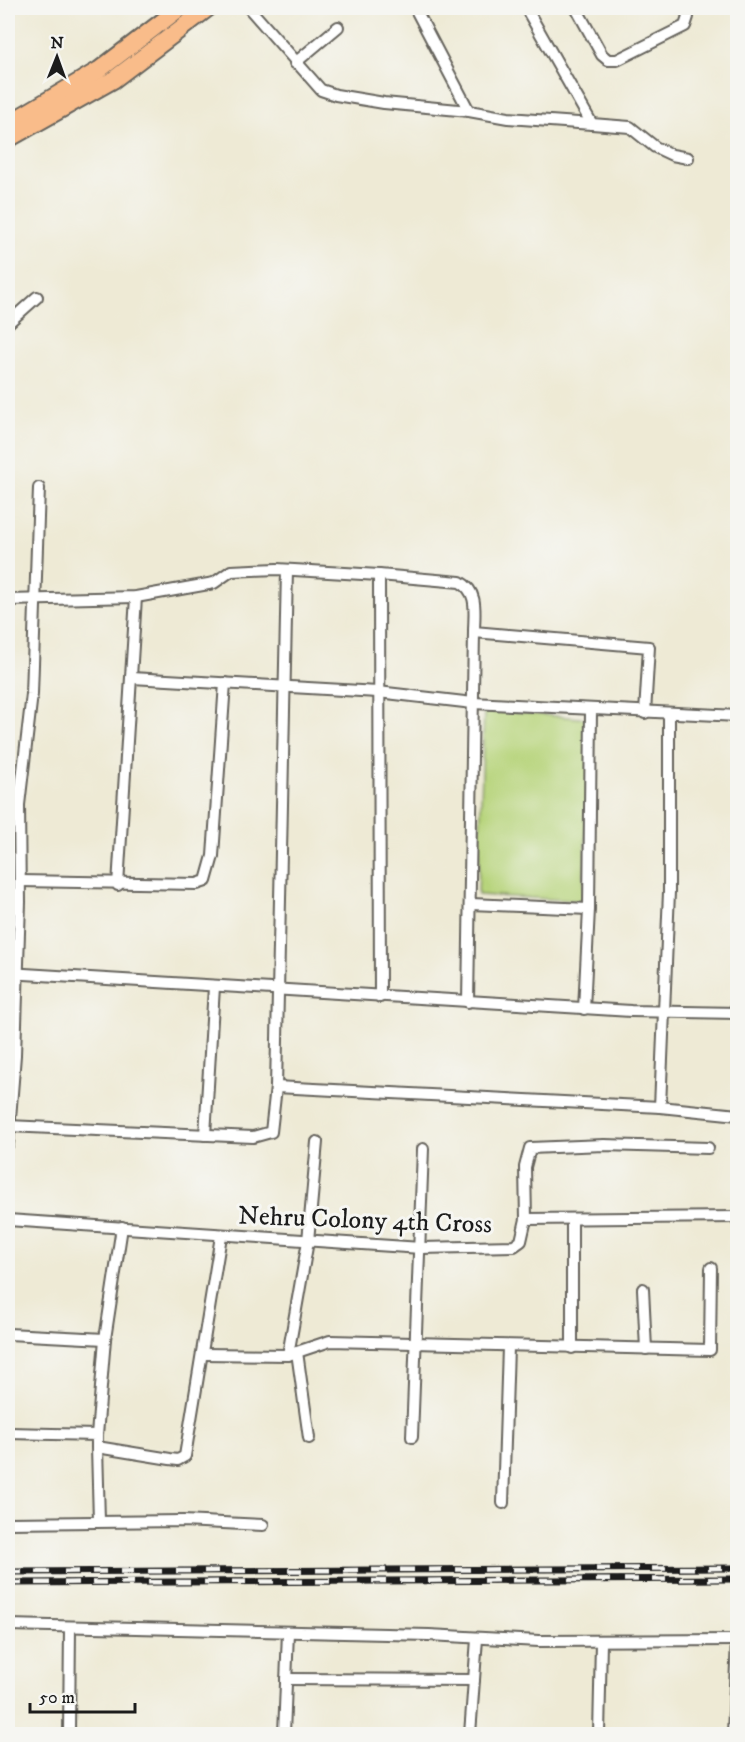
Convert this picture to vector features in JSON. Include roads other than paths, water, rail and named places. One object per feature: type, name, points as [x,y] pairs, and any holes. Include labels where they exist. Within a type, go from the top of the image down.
[{"type":"main road","points":[[8,129],[99,70],[180,8]]},
{"type":"main road","points":[[8,129],[113,80],[208,8]]},
{"type":"street","points":[[249,8],[321,90],[384,104],[469,111],[508,118],[630,127],[655,147],[672,155],[688,158]]},
{"type":"street","points":[[415,8],[469,111]]},
{"type":"street","points":[[526,8],[592,124]]},
{"type":"street","points":[[576,8],[602,56],[608,60],[617,60],[685,26],[688,17],[685,8]]},
{"type":"street","points":[[296,63],[338,27]]},
{"type":"street","points":[[8,323],[37,297]]},
{"type":"street","points":[[8,1144],[15,1055],[12,974],[20,881],[19,805],[32,694],[39,488]]},
{"type":"street","points":[[8,600],[136,597],[213,584],[231,571],[287,570],[379,575],[460,582],[470,587],[474,596],[474,632],[468,1002]]},
{"type":"street","points":[[8,1126],[253,1137],[271,1132],[276,1087],[287,570]]},
{"type":"street","points":[[379,575],[380,997]]},
{"type":"street","points":[[118,885],[136,597]]},
{"type":"street","points":[[474,632],[649,647],[645,713]]},
{"type":"street","points":[[132,678],[378,692],[473,703],[669,715],[738,716]]},
{"type":"street","points":[[20,881],[118,885],[197,884],[206,881],[213,856],[225,683]]},
{"type":"street","points":[[584,1009],[591,710]]},
{"type":"street","points":[[660,1107],[671,804],[669,715]]},
{"type":"street","points":[[8,805],[19,805]]},
{"type":"street","points":[[471,904],[588,909]]},
{"type":"street","points":[[12,974],[584,1009],[738,1013]]},
{"type":"street","points":[[205,1135],[214,987]]},
{"type":"street","points":[[276,1087],[660,1107],[738,1114]]},
{"type":"street","points":[[309,1438],[292,1353],[308,1240],[317,1142]]},
{"type":"street","points":[[526,1219],[525,1167],[530,1148],[604,1145],[708,1148]]},
{"type":"street","points":[[412,1437],[423,1149]]},
{"type":"street","name":"Nehru Colony 4th Cross","points":[[8,1220],[421,1248],[514,1246],[521,1241],[526,1219],[738,1217]]},
{"type":"street","points":[[572,1219],[572,1348]]},
{"type":"street","points":[[99,1521],[97,1435],[105,1339],[122,1227]]},
{"type":"street","points":[[97,1447],[178,1460],[185,1456],[188,1450],[221,1236]]},
{"type":"street","points":[[203,1354],[292,1353],[330,1341],[710,1350],[711,1268]]},
{"type":"street","points":[[643,1289],[646,1349]]},
{"type":"street","points":[[8,1334],[105,1339]]},
{"type":"street","points":[[503,1503],[508,1347]]},
{"type":"street","points":[[8,1433],[97,1435]]},
{"type":"street","points":[[8,1523],[99,1521],[263,1525]]},
{"type":"street","points":[[8,1625],[601,1642],[737,1640],[733,1734]]},
{"type":"street","points":[[69,1734],[70,1627]]},
{"type":"street","points":[[284,1734],[288,1632]]},
{"type":"street","points":[[470,1734],[477,1639]]},
{"type":"street","points":[[599,1734],[601,1642]]},
{"type":"street","points":[[286,1679],[474,1680]]},
{"type":"railway","points":[[8,1572],[738,1568]]},
{"type":"railway","points":[[8,1583],[738,1579]]}]
